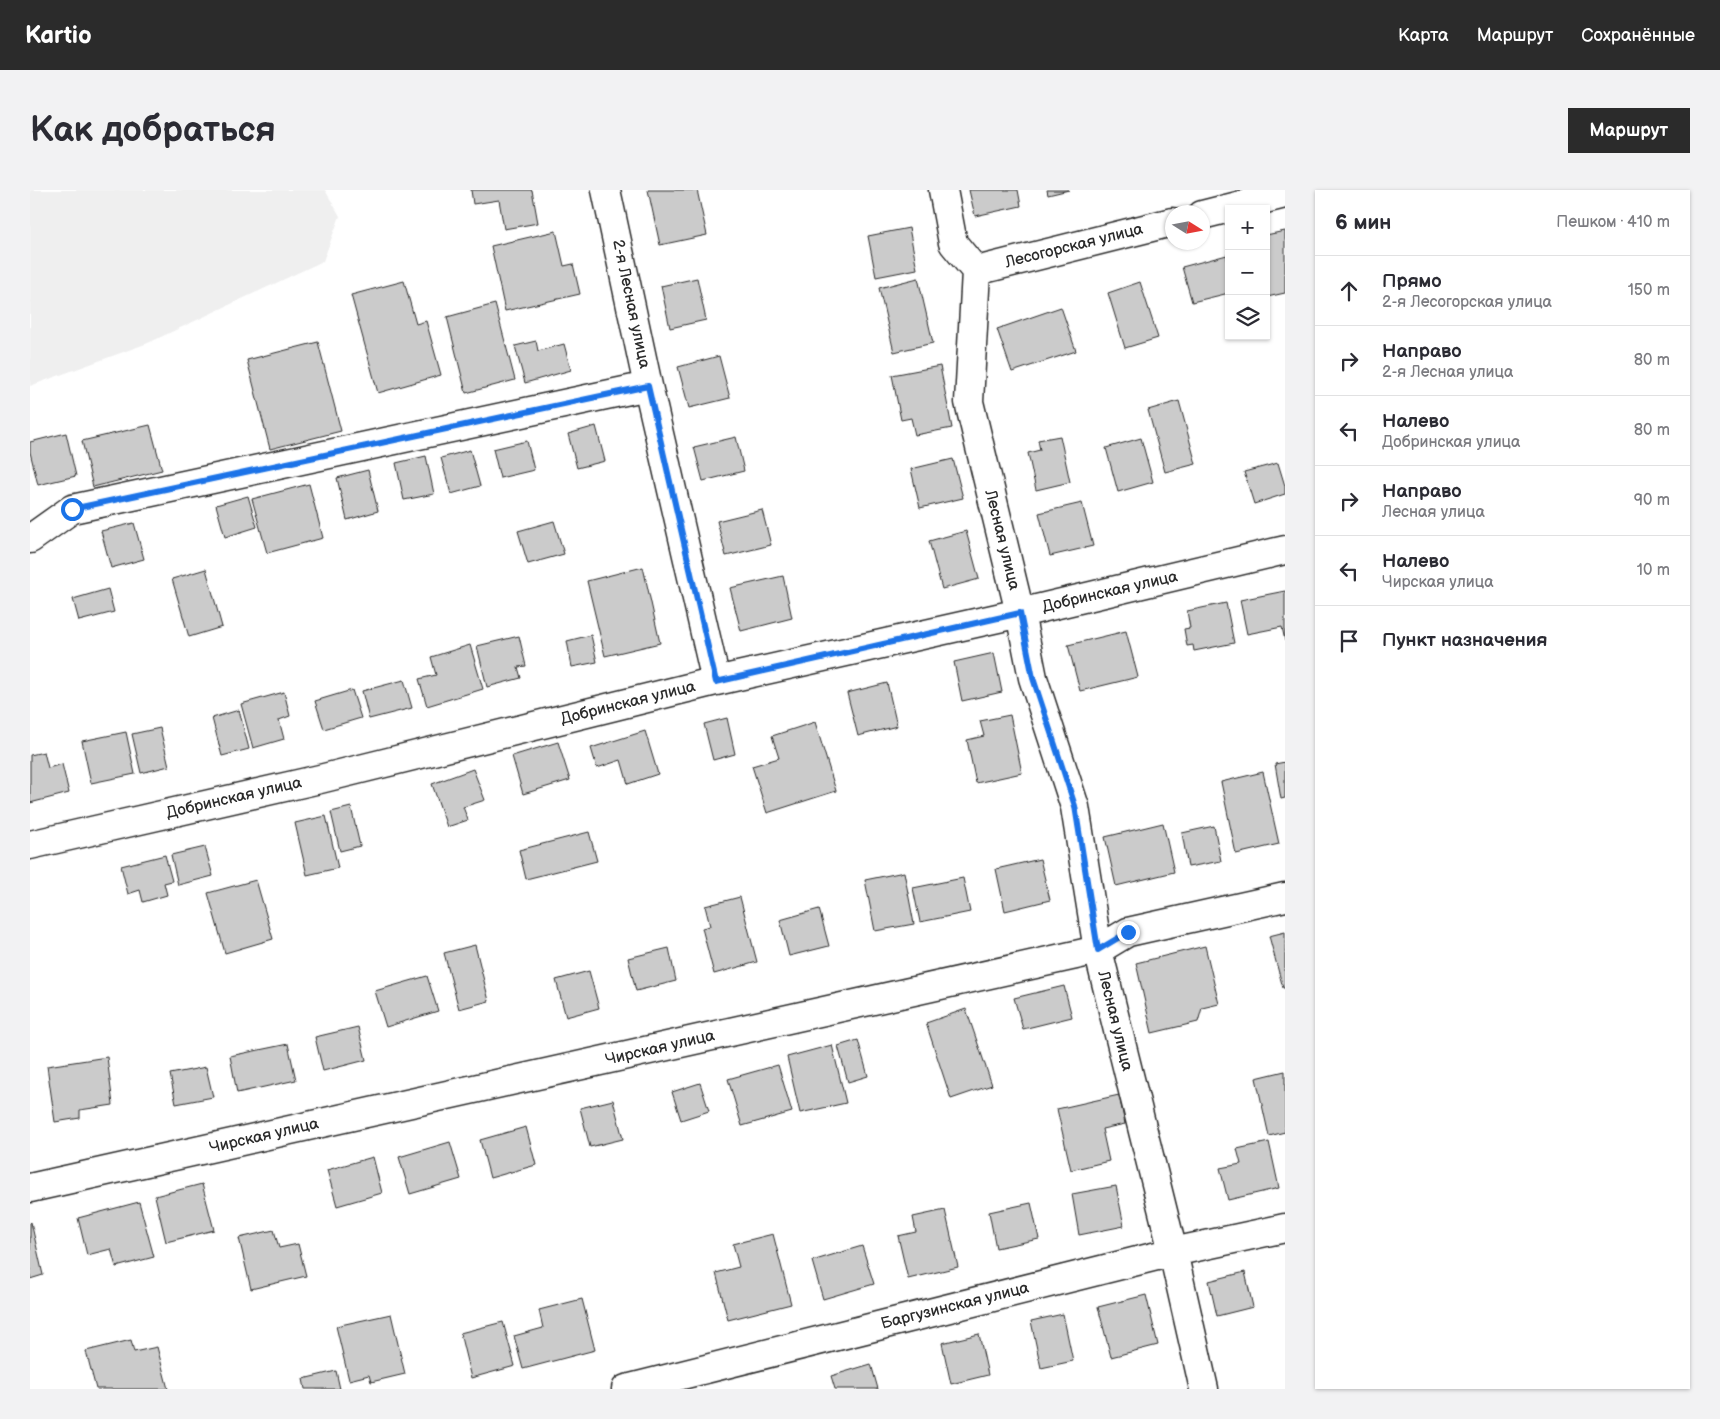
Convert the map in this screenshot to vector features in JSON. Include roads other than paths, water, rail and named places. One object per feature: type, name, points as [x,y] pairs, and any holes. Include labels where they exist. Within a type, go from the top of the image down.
[{"type":"street","name":"2-я Лесная улица","points":[[606,190],[648,386],[716,682]]},
{"type":"street","points":[[943,190],[953,242],[976,271]]},
{"type":"street","points":[[1210,213],[1285,194]]},
{"type":"street","name":"Лесогорская улица","points":[[976,271],[1165,224]]},
{"type":"street","name":"Лесная улица","points":[[976,271],[969,402],[1020,613],[1033,678],[1075,806],[1098,950],[1173,1252],[1204,1389]]},
{"type":"street","points":[[30,539],[72,509],[648,386]]},
{"type":"street","name":"Добринская улица","points":[[30,845],[320,779],[716,682],[1285,550]]},
{"type":"street","name":"Чирская улица","points":[[30,1188],[1098,950],[1128,932],[1285,897]]},
{"type":"street","name":"Баргузинская улица","points":[[626,1389],[1173,1252],[1285,1228]]}]
